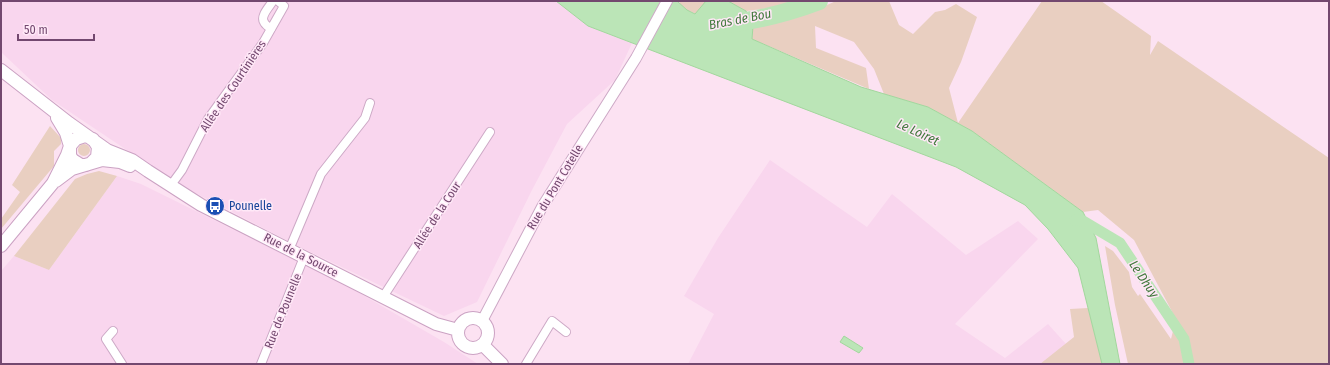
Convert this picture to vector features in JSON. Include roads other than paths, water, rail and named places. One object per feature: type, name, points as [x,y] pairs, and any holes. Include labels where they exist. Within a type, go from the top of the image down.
[{"type":"main road","name":"Rue de la Source","points":[[1,70],[69,123],[109,151],[132,160],[201,205],[436,324],[458,330]]},
{"type":"main road","name":"Rue de la Source","points":[[42,101],[65,129],[70,146]]},
{"type":"main road","points":[[1,246],[53,183],[67,155],[70,146],[72,142],[80,136],[93,139],[98,147],[97,157],[94,161],[86,165],[81,165],[70,156],[70,146]]},
{"type":"main road","name":"Rue de la Source","points":[[53,183],[72,169],[102,160],[120,162],[148,171]]},
{"type":"main road","points":[[477,318],[482,321],[488,332],[488,337],[483,345],[474,348],[465,346],[459,339],[458,330],[462,322],[467,319],[477,318]]},
{"type":"main road","points":[[483,345],[502,364]]},
{"type":"street","name":"Allée des Courtinières","points":[[271,29],[263,19],[264,14],[273,1]]},
{"type":"street","name":"Allée des Courtinières","points":[[171,185],[182,170],[208,119],[263,43],[284,6],[278,1]]},
{"type":"street","name":"Rue du Pont Cotelle","points":[[482,321],[542,207],[636,58],[667,1]]},
{"type":"street","points":[[289,250],[321,174],[365,118],[370,103]]},
{"type":"street","name":"Allée de la Cour","points":[[383,297],[490,132]]},
{"type":"street","name":"Rue de Pounelle","points":[[261,364],[304,257]]},
{"type":"street","points":[[526,364],[552,321],[566,332]]},
{"type":"street","points":[[113,331],[106,339],[122,364]]},
{"type":"water","name":"Le Loiret","points":[[556,1],[677,1],[687,10],[695,14],[706,1],[728,1],[746,11],[753,26],[752,39],[861,87],[928,107],[972,131],[1083,212],[1096,238],[1120,364],[1102,364],[1078,268],[1048,229],[1025,205],[956,167],[588,26]]},
{"type":"water","points":[[844,336],[863,348],[859,353],[840,342]]},
{"type":"waterway","name":"Bras de Bou","points":[[727,24],[774,15],[819,1]]},
{"type":"waterway","name":"Le Dhuy","points":[[1075,220],[1083,221],[1120,243],[1184,339],[1189,364]]},
{"type":"place","name":"Pounelle","points":[[215,206]]}]
